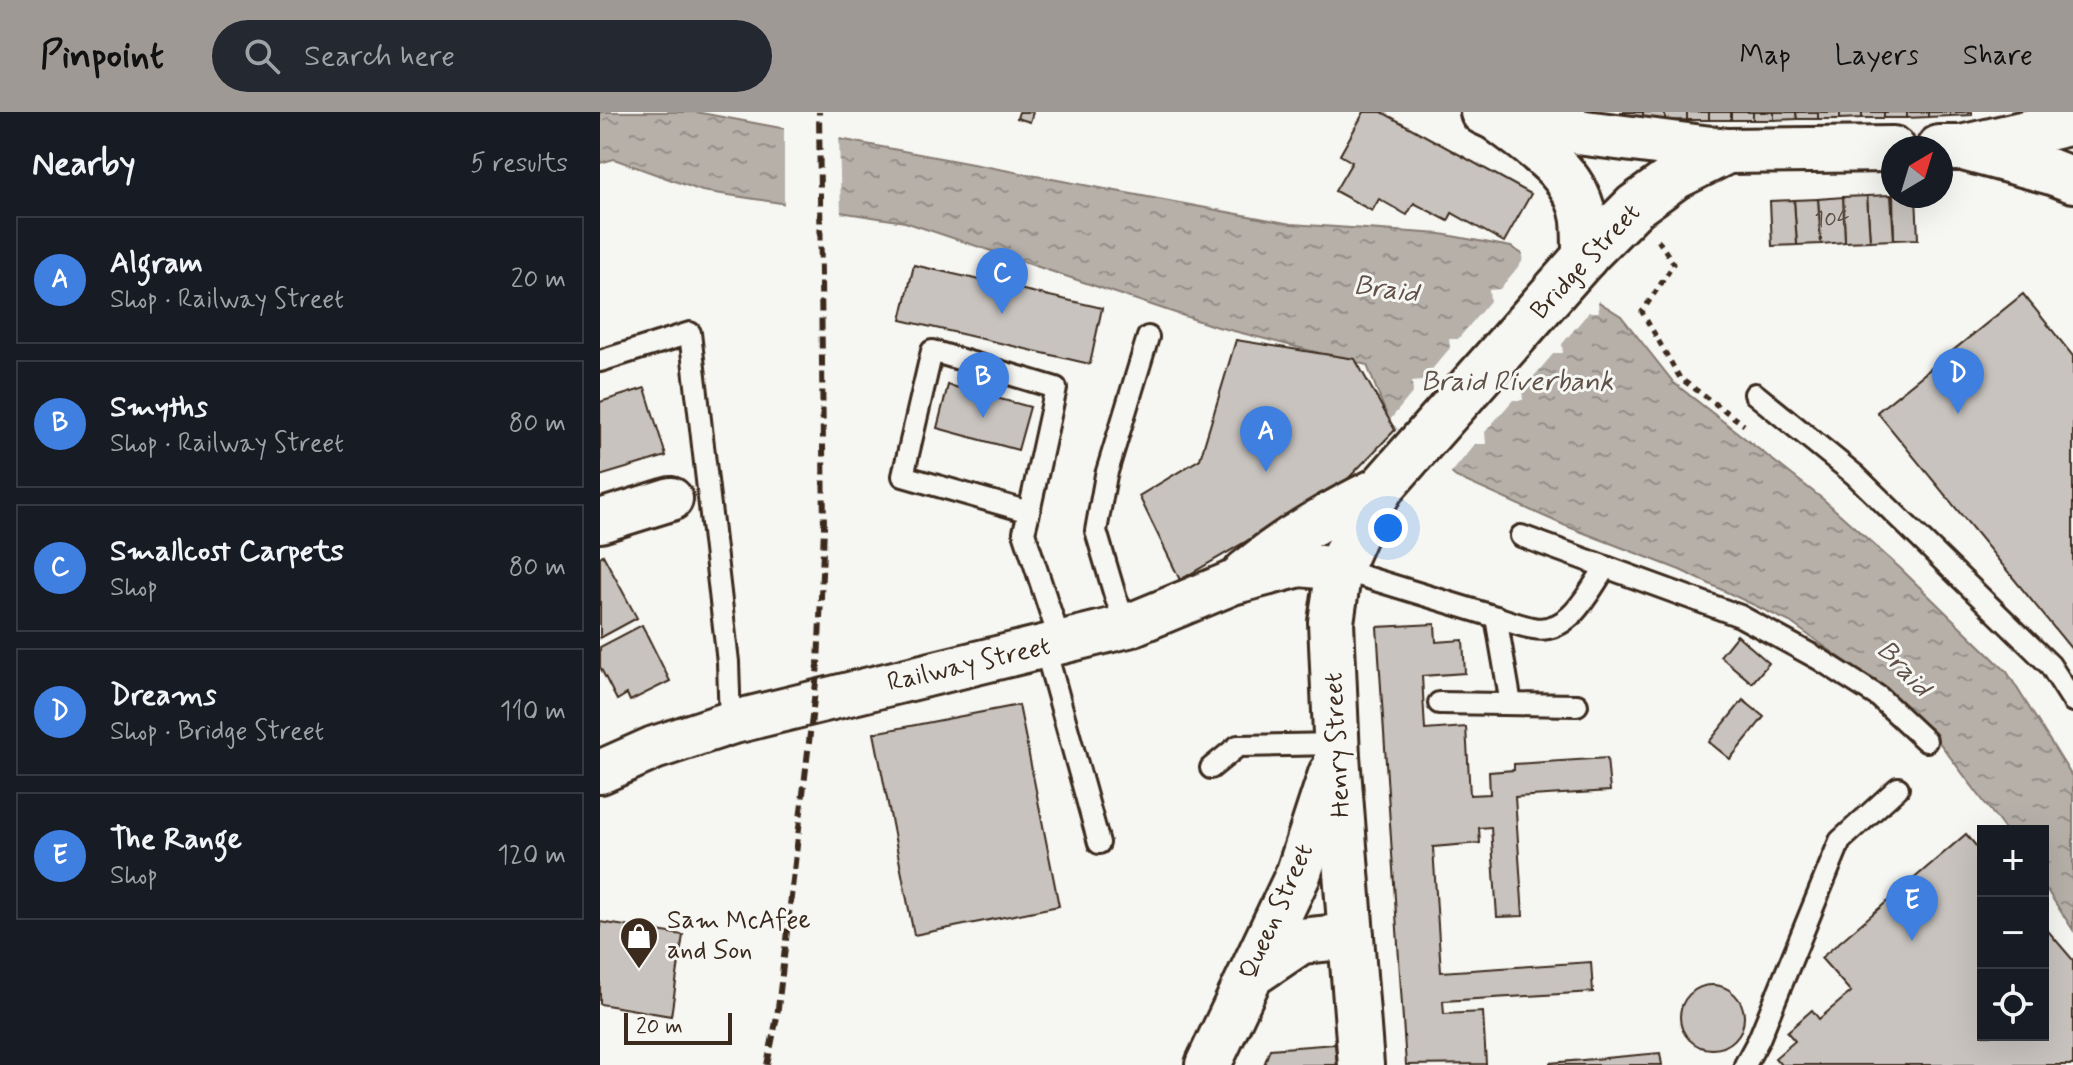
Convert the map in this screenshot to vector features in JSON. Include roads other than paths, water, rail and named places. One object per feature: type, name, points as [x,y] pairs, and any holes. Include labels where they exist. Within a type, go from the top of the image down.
[{"type":"main road","points":[[1512,116],[1585,133],[1727,151]]},
{"type":"main road","points":[[1512,116],[1571,182],[1584,217],[1576,268]]},
{"type":"main road","points":[[1953,147],[2073,122]]},
{"type":"main road","name":"Bridge Street","points":[[1417,449],[1576,268],[1635,206],[1675,177],[1727,151],[1881,149]]},
{"type":"main road","points":[[1953,149],[2073,180]]},
{"type":"main road","name":"Henry Street","points":[[1361,1065],[1337,750],[1331,622],[1339,569],[1359,524],[1382,487],[1417,449]]},
{"type":"main road","name":"Queen Street","points":[[1208,1065],[1298,875],[1337,750]]},
{"type":"main road","points":[[1250,975],[1301,941],[1351,936]]},
{"type":"street","points":[[1232,583],[1280,544],[1323,516],[1382,487]]},
{"type":"street","points":[[600,521],[671,499]]},
{"type":"street","name":"Railway Street","points":[[600,772],[654,748],[730,723],[851,691],[1128,626],[1232,583],[1300,565],[1339,569]]},
{"type":"lane","points":[[600,361],[690,333],[728,662],[730,723]]},
{"type":"lane","points":[[1128,626],[1116,599],[1096,531],[1106,475],[1148,337]]},
{"type":"lane","points":[[1029,512],[903,476],[932,351],[1056,388],[1029,512],[1024,532],[1099,843]]},
{"type":"lane","points":[[1755,394],[1855,475],[2050,665],[2073,701]]},
{"type":"lane","points":[[1521,536],[1753,623],[1879,697],[1926,741]]},
{"type":"lane","points":[[1339,569],[1536,629],[1560,626],[1570,618],[1606,567]]},
{"type":"lane","points":[[1496,617],[1511,704]]},
{"type":"lane","points":[[1439,703],[1577,705]]},
{"type":"lane","points":[[1211,768],[1238,746],[1337,750]]},
{"type":"lane","points":[[1745,1065],[1759,1039],[1840,841],[1898,788]]},
{"type":"water","name":"Braid Riverbank","points":[[600,112],[696,112],[1291,224],[1441,234],[1511,247],[1621,316],[1674,383],[1824,500],[1901,569],[2007,672],[2073,778],[2073,930],[2049,893],[2049,825],[2001,825],[1938,741],[1883,688],[1790,622],[1680,570],[1566,526],[1456,477],[1389,421],[1367,365],[1214,326],[905,222],[702,191],[614,159],[600,163]]},
{"type":"railway","points":[[767,1065],[777,1017],[818,665],[824,528],[819,112]]},
{"type":"place","name":"Smallcost Carpets","points":[[1002,314]]},
{"type":"place","name":"Dreams","points":[[1958,414]]},
{"type":"place","name":"Smyths","points":[[983,418]]},
{"type":"place","name":"Algram","points":[[1266,472]]},
{"type":"place","name":"The Range","points":[[1912,941]]},
{"type":"place","name":"Sam McAfee and Son","points":[[639,970]]},
{"type":"water label","name":"Braid","points":[[1386,290]]},
{"type":"water label","name":"Braid","points":[[1903,669]]}]
